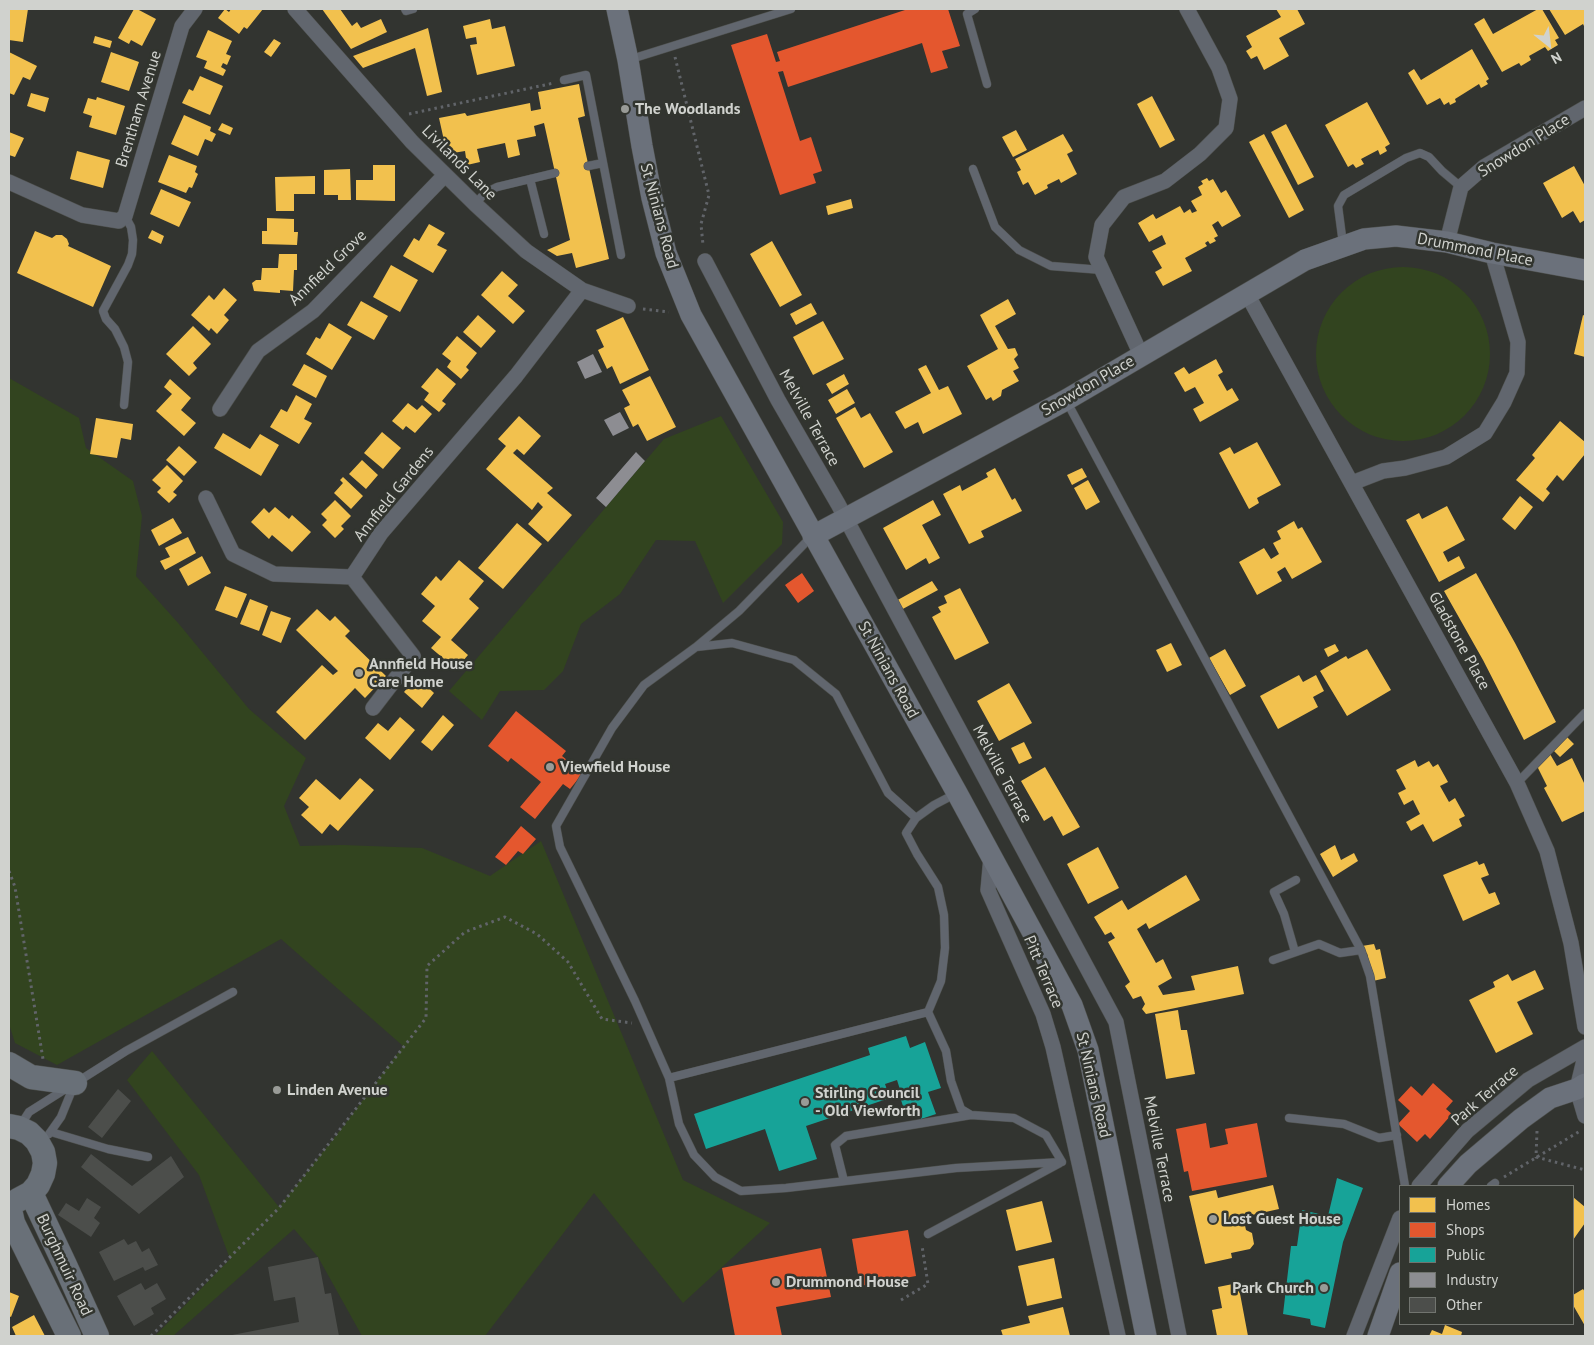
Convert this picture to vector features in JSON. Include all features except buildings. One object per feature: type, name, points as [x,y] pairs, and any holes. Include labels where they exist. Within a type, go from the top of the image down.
[{"type":"main road","name":"St Ninians Road","points":[[617,9],[628,60],[652,198],[666,253],[691,315],[812,536],[957,793],[1072,1005],[1088,1050],[1146,1336]]},
{"type":"main road","name":"Drummond Place","points":[[1364,239],[1396,236],[1447,242],[1492,253],[1585,270]]},
{"type":"main road","name":"Snowdon Place","points":[[812,536],[1066,400],[1305,260],[1364,239]]},
{"type":"main road","points":[[9,1064],[31,1077],[75,1083]]},
{"type":"main road","points":[[1455,1182],[1468,1164],[1521,1119],[1550,1098],[1581,1086]]},
{"type":"main road","points":[[9,1203],[31,1193],[38,1185],[45,1163],[46,1140],[12,1124]]},
{"type":"main road","name":"Burghmuir Road","points":[[31,1193],[97,1336]]},
{"type":"main road","name":"Burghmuir Road","points":[[9,1203],[13,1223],[69,1336]]},
{"type":"main road","points":[[1379,1336],[1399,1276]]},
{"type":"street","name":"Brentham Avenue","points":[[122,218],[182,26],[195,9]]},
{"type":"street","name":"Livilands Lane","points":[[295,9],[391,118],[445,175],[526,251],[582,290],[628,306]]},
{"type":"street","points":[[1142,355],[1096,257],[1102,225],[1124,197],[1165,181],[1200,154],[1226,128],[1230,99],[1219,68],[1187,9]]},
{"type":"street","name":"Snowdon Place","points":[[1447,242],[1462,187],[1484,167],[1585,108]]},
{"type":"street","name":"Annfield Grove","points":[[220,409],[258,350],[313,311],[445,175]]},
{"type":"street","points":[[9,182],[82,216],[122,218]]},
{"type":"street","points":[[1352,483],[1383,472],[1446,457],[1484,433],[1504,402],[1517,373],[1518,342],[1492,253]]},
{"type":"street","name":"Melville Terrace","points":[[705,261],[778,400],[838,504],[1116,1022],[1179,1336]]},
{"type":"street","name":"Annfield Gardens","points":[[352,577],[381,533],[516,376],[582,290]]},
{"type":"street","name":"Gladstone Place","points":[[1247,294],[1517,783],[1547,851],[1571,943],[1585,1027]]},
{"type":"street","points":[[206,498],[234,554],[274,574],[352,577],[413,656],[373,708]]},
{"type":"street","name":"Pitt Terrace","points":[[992,857],[988,890],[1043,1014],[1053,1047],[1118,1336]]},
{"type":"street","name":"Park Terrace","points":[[1420,1185],[1467,1132],[1528,1080],[1585,1047]]},
{"type":"street","points":[[1585,1056],[1581,1086],[1585,1116]]},
{"type":"street","points":[[1354,1336],[1399,1221]]},
{"type":"lane","points":[[405,9],[406,11],[413,9]]},
{"type":"lane","points":[[628,60],[791,9]]},
{"type":"lane","points":[[975,9],[967,14],[987,84]]},
{"type":"lane","points":[[564,80],[586,75],[621,255]]},
{"type":"lane","points":[[1343,247],[1338,206],[1344,194],[1406,158],[1420,152],[1429,156],[1442,172],[1462,187]]},
{"type":"lane","points":[[588,166],[602,163]]},
{"type":"lane","points":[[972,169],[995,227],[1019,250],[1052,266],[1102,270]]},
{"type":"lane","points":[[475,204],[485,193],[497,187],[555,173]]},
{"type":"lane","points":[[530,179],[544,234]]},
{"type":"lane","points":[[122,218],[131,227],[134,240],[132,254],[103,311],[124,347],[128,362],[124,405]]},
{"type":"lane","points":[[1066,400],[1361,950],[1370,976],[1405,1185]]},
{"type":"lane","points":[[812,536],[739,611],[696,647],[644,684],[612,728],[556,826],[560,847],[646,1024],[669,1078],[679,1124],[694,1155],[715,1177],[741,1191],[786,1188],[956,1168],[1062,1162]]},
{"type":"lane","points":[[696,647],[732,643],[794,660],[836,694],[888,793],[916,818]]},
{"type":"lane","points":[[1517,783],[1585,713]]},
{"type":"lane","points":[[957,793],[934,805],[916,818],[906,833],[938,886],[944,915],[941,981],[928,1012],[946,1051],[951,1081],[961,1109],[972,1115]]},
{"type":"lane","points":[[1295,952],[1284,914],[1274,892],[1296,880]]},
{"type":"lane","points":[[1273,960],[1319,944],[1340,953],[1361,950]]},
{"type":"lane","points":[[12,1124],[126,1051],[233,992]]},
{"type":"lane","points":[[669,1078],[928,1012]]},
{"type":"lane","points":[[75,1083],[61,1117],[46,1140],[148,1157]]},
{"type":"lane","points":[[844,1181],[835,1145],[846,1136],[972,1115],[1014,1118],[1046,1135],[1062,1162]]},
{"type":"lane","points":[[1289,1118],[1344,1124],[1379,1138],[1397,1135]]},
{"type":"lane","points":[[928,1234],[1062,1162]]},
{"type":"lane","points":[[1379,1336],[1395,1315]]},
{"type":"path","points":[[672,46],[709,194],[701,224],[705,261]]},
{"type":"path","points":[[391,118],[564,80]]},
{"type":"path","points":[[628,306],[691,315]]},
{"type":"path","points":[[9,871],[15,887],[46,1078]]},
{"type":"path","points":[[151,1336],[234,1254],[285,1200],[426,1018],[427,966],[465,932],[505,917],[537,934],[568,962],[602,1019],[646,1024]]},
{"type":"path","points":[[1493,1184],[1585,1128]]},
{"type":"path","points":[[1536,1157],[1585,1170]]},
{"type":"path","points":[[901,1300],[928,1284],[922,1245],[928,1234]]},
{"type":"green space","points":[[1403,267],[1420,269],[1444,277],[1470,299],[1480,313],[1486,329],[1490,354],[1488,371],[1480,395],[1458,421],[1444,431],[1428,437],[1403,441],[1386,439],[1362,431],[1336,409],[1326,395],[1320,379],[1316,354],[1318,337],[1326,313],[1348,287],[1362,277],[1378,271]]},
{"type":"green space","points":[[9,378],[79,418],[86,448],[133,481],[142,516],[136,576],[179,624],[249,709],[306,758],[284,806],[300,846],[343,845],[422,848],[490,876],[541,841],[683,1180],[770,1223],[683,1303],[594,1193],[485,1336],[362,1336],[318,1257],[294,1229],[173,1336],[155,1336],[230,1259],[199,1175],[127,1080],[152,1051],[279,1207],[342,1128],[403,1046],[281,939],[57,1065],[15,1043],[9,1024]]},
{"type":"green space","points":[[721,416],[783,522],[782,544],[723,603],[695,541],[656,540],[620,594],[581,624],[563,671],[544,690],[500,691],[482,720],[449,691],[664,439]]},
{"type":"place","name":"The Woodlands","points":[[625,109]]},
{"type":"place","name":"Annfield House Care Home","points":[[359,673]]},
{"type":"place","name":"Viewfield House","points":[[550,767]]},
{"type":"place","name":"Linden Avenue","points":[[277,1090]]},
{"type":"place","name":"Stirling Council - Old Viewforth","points":[[805,1102]]},
{"type":"place","name":"Lost Guest House","points":[[1213,1219]]},
{"type":"place","name":"Drummond House","points":[[776,1282]]},
{"type":"place","name":"Park Church","points":[[1324,1288]]}]
